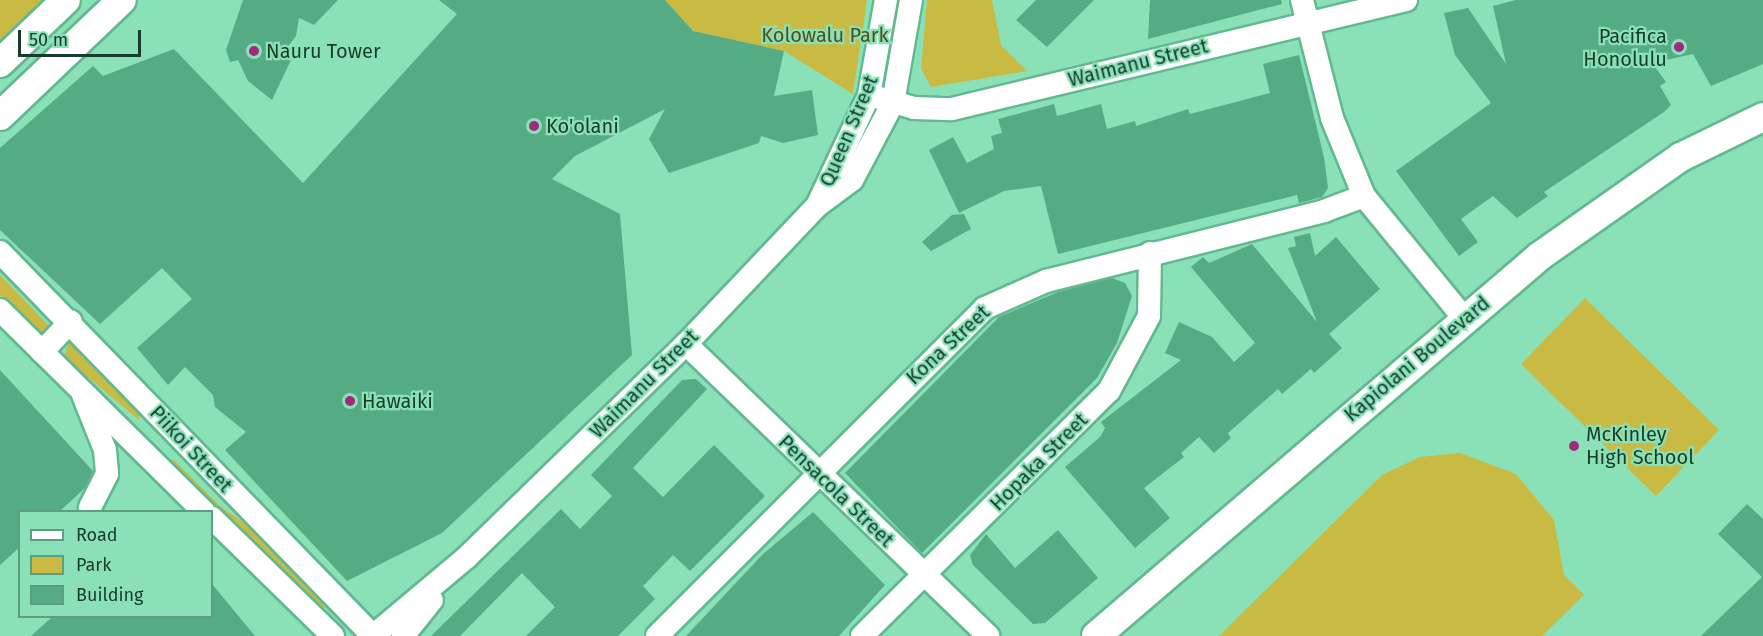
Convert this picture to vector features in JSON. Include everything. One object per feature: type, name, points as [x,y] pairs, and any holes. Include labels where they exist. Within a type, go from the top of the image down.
[{"type":"main road","points":[[0,63],[66,0]]},
{"type":"main road","points":[[0,116],[122,0]]},
{"type":"main road","name":"Kapiolani Boulevard","points":[[1096,636],[1463,317],[1641,183],[1763,117]]},
{"type":"street","name":"Queen Street","points":[[817,206],[869,95],[886,0]]},
{"type":"street","name":"Queen Street","points":[[817,206],[852,180],[893,103],[911,0]]},
{"type":"street","points":[[1302,0],[1332,118],[1364,196],[1463,317]]},
{"type":"street","name":"Waimanu Street","points":[[869,95],[893,103],[952,109],[1406,0]]},
{"type":"street","name":"Kona Street","points":[[657,636],[985,308],[1014,291],[1150,253],[1324,211],[1364,196]]},
{"type":"street","name":"Waimanu Street","points":[[373,636],[467,557],[686,344],[817,206]]},
{"type":"street","name":"Hopaka Street","points":[[862,636],[1109,391],[1146,326],[1152,297],[1150,253]]},
{"type":"street","name":"Piikoi Street","points":[[3,257],[71,321],[373,636]]},
{"type":"street","name":"Piikoi Street","points":[[0,310],[202,510]]},
{"type":"street","points":[[42,352],[71,321]]},
{"type":"street","name":"Pensacola Street","points":[[686,344],[988,636]]},
{"type":"street","points":[[82,391],[105,450],[107,474],[90,508]]},
{"type":"street","name":"Piikoi Street","points":[[213,519],[333,636]]},
{"type":"street","name":"Waimanu Street","points":[[403,636],[467,557]]},
{"type":"green space","points":[[0,0],[47,0],[0,47]]},
{"type":"green space","name":"Kolowalu Park","points":[[665,0],[867,0],[853,94],[784,51],[693,31]]},
{"type":"green space","points":[[927,0],[992,0],[1001,45],[1027,71],[931,87],[921,69]]},
{"type":"green space","points":[[0,275],[51,328],[42,335],[0,295]]},
{"type":"green space","points":[[1585,298],[1719,430],[1656,496],[1521,364]]},
{"type":"green space","points":[[69,342],[139,413],[139,420],[64,357]]},
{"type":"green space","points":[[1460,453],[1516,474],[1554,520],[1564,575],[1584,595],[1542,636],[1219,636],[1382,475],[1420,457]]},
{"type":"green space","points":[[174,460],[220,506],[254,530],[327,603],[322,609],[260,546],[232,528],[168,461]]},
{"type":"building","name":"Nauru Tower","points":[[243,0],[338,0],[314,25],[299,18],[296,36],[283,53],[292,58],[272,100],[248,81],[238,60],[230,62],[226,50]]},
{"type":"building","points":[[439,0],[665,0],[693,31],[784,51],[774,96],[812,90],[818,135],[783,143],[761,136],[759,143],[669,173],[649,139],[665,109],[575,156],[552,179],[620,214],[632,355],[442,533],[347,581],[225,450],[246,432],[215,407],[213,395],[185,367],[168,385],[137,348],[192,299],[162,268],[100,324],[0,230],[0,148],[93,66],[103,76],[174,49],[303,183],[457,14]]},
{"type":"building","points":[[1036,0],[1094,0],[1047,47],[1016,20]]},
{"type":"building","points":[[1150,0],[1281,0],[1282,4],[1148,39]]},
{"type":"building","points":[[1516,0],[1763,0],[1763,64],[1711,86],[1693,54],[1652,63],[1666,82],[1660,86],[1671,105],[1664,112],[1544,192],[1548,196],[1517,218],[1493,196],[1461,219],[1478,242],[1459,256],[1396,171],[1491,103],[1455,55],[1444,13],[1468,8],[1506,64],[1493,6]]},
{"type":"building","points":[[1299,55],[1324,157],[1328,188],[1322,197],[1299,203],[1297,195],[1058,254],[1041,186],[1004,191],[959,213],[929,150],[953,137],[967,163],[994,149],[991,136],[1002,133],[998,119],[1054,104],[1057,116],[1101,104],[1107,129],[1135,121],[1136,126],[1188,109],[1190,114],[1270,93],[1263,64]]},
{"type":"building","points":[[964,214],[971,229],[931,251],[922,242],[952,215]]},
{"type":"building","points":[[1310,233],[1315,256],[1336,237],[1380,289],[1329,334],[1342,348],[1314,373],[1311,369],[1282,394],[1278,389],[1228,433],[1231,438],[1214,453],[1199,437],[1181,453],[1184,457],[1144,488],[1170,518],[1135,548],[1065,467],[1100,437],[1105,428],[1101,422],[1181,360],[1165,353],[1179,322],[1212,337],[1234,362],[1255,343],[1191,267],[1203,257],[1209,263],[1252,244],[1317,322],[1288,248],[1296,246],[1294,237]]},
{"type":"building","points":[[1112,278],[1125,283],[1132,296],[1117,343],[1097,378],[922,553],[845,473],[999,317],[1058,292]]},
{"type":"building","points":[[0,370],[93,471],[86,487],[61,510],[18,510],[18,549],[0,565]]},
{"type":"building","points":[[696,379],[707,389],[633,468],[663,497],[714,445],[765,496],[690,571],[673,555],[643,586],[655,599],[618,636],[526,636],[555,607],[522,573],[460,636],[431,636],[561,509],[580,529],[612,496],[591,475],[682,380]]},
{"type":"building","points":[[1747,504],[1763,519],[1763,636],[1701,636],[1762,577],[1718,534]]},
{"type":"building","points":[[813,512],[885,585],[839,636],[686,636],[763,554]]},
{"type":"building","points":[[1058,530],[1098,578],[1045,623],[1033,624],[973,565],[970,555],[986,534],[1015,568]]},
{"type":"building","points":[[213,585],[255,636],[31,636],[51,618],[213,618]]},
{"type":"place","name":"Pacifica Honolulu","points":[[1679,47]]},
{"type":"place","name":"Nauru Tower","points":[[254,51]]},
{"type":"place","name":"Ko'olani","points":[[534,126]]},
{"type":"place","name":"Hawaiki","points":[[350,401]]},
{"type":"place","name":"McKinley High School","points":[[1574,446]]}]
